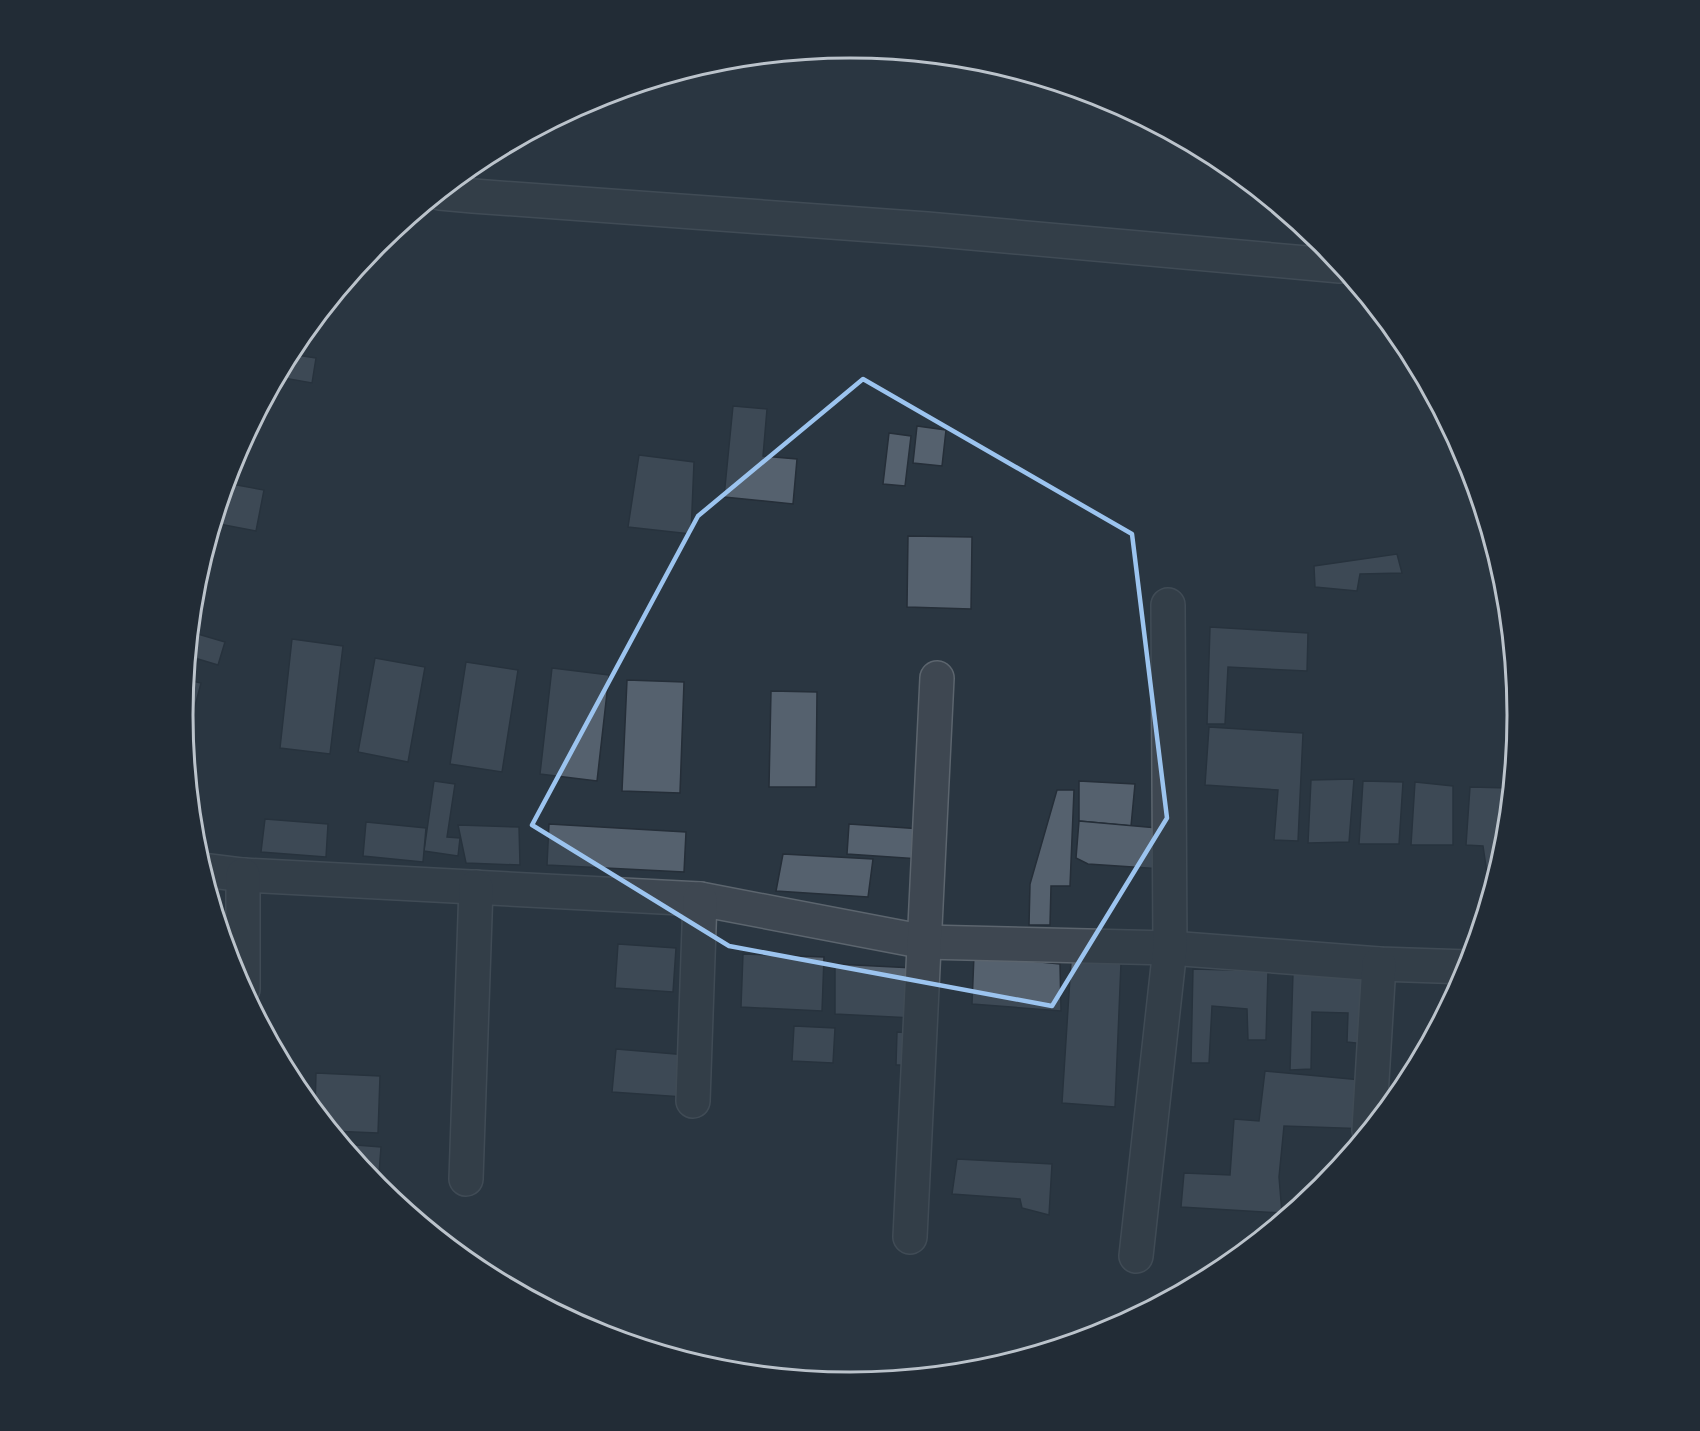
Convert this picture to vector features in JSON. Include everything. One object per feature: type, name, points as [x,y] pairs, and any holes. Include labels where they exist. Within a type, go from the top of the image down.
[{"type":"street","points":[[450,194],[927,229],[1328,265]]},
{"type":"street","points":[[1136,1256],[1170,948],[1168,605]]},
{"type":"street","points":[[910,1237],[937,678]]},
{"type":"street","points":[[212,871],[243,875],[700,899],[925,942],[1170,948],[1378,964],[1457,967]]},
{"type":"street","points":[[243,875],[243,967]]},
{"type":"street","points":[[466,1179],[476,887]]},
{"type":"street","points":[[693,1101],[700,899]]},
{"type":"street","points":[[1370,1117],[1378,964]]},
{"type":"highlighted area","points":[[863,379],[1132,534],[1167,818],[1052,1006],[729,946],[532,825],[698,516]]},
{"type":"building","points":[[301,356],[316,358],[312,383],[286,378]]},
{"type":"building","points":[[733,406],[767,409],[763,456],[797,459],[793,504],[724,497]]},
{"type":"building","points":[[917,426],[946,430],[942,466],[913,463]]},
{"type":"building","points":[[889,433],[911,436],[905,486],[883,484]]},
{"type":"building","points":[[639,455],[694,462],[691,534],[628,527]]},
{"type":"building","points":[[235,485],[264,490],[256,531],[222,524]]},
{"type":"building","points":[[908,536],[972,537],[971,609],[907,607]]},
{"type":"building","points":[[1397,554],[1402,573],[1360,574],[1357,591],[1315,587],[1314,566]]},
{"type":"building","points":[[1210,627],[1308,633],[1307,671],[1228,667],[1225,724],[1207,724]]},
{"type":"building","points":[[199,634],[225,642],[218,665],[198,659],[194,674]]},
{"type":"building","points":[[292,639],[343,646],[330,754],[280,748]]},
{"type":"building","points":[[375,658],[425,667],[408,762],[358,752]]},
{"type":"building","points":[[466,662],[518,670],[502,772],[450,764]]},
{"type":"building","points":[[552,668],[609,675],[597,781],[540,774]]},
{"type":"building","points":[[627,680],[684,682],[680,793],[622,791]]},
{"type":"building","points":[[194,681],[201,683],[193,710]]},
{"type":"building","points":[[771,691],[817,692],[816,787],[769,787]]},
{"type":"building","points":[[1209,727],[1303,733],[1298,841],[1274,840],[1278,790],[1205,785]]},
{"type":"building","points":[[1354,779],[1349,842],[1308,843],[1311,780]]},
{"type":"building","points":[[434,781],[455,784],[447,837],[460,838],[458,856],[424,851]]},
{"type":"building","points":[[1079,781],[1135,784],[1131,826],[1079,821]]},
{"type":"building","points":[[1363,781],[1403,782],[1399,844],[1359,844]]},
{"type":"building","points":[[1415,782],[1453,786],[1453,845],[1411,845]]},
{"type":"building","points":[[1470,787],[1503,788],[1488,873],[1483,846],[1466,845]]},
{"type":"building","points":[[1057,790],[1074,790],[1070,886],[1051,886],[1050,925],[1029,925],[1030,884]]},
{"type":"building","points":[[265,819],[328,824],[326,857],[261,852]]},
{"type":"building","points":[[1079,821],[1169,829],[1163,869],[1088,864],[1076,858]]},
{"type":"building","points":[[366,822],[426,828],[423,862],[363,856]]},
{"type":"building","points":[[549,824],[686,832],[684,872],[547,865]]},
{"type":"building","points":[[849,824],[922,829],[920,859],[847,854]]},
{"type":"building","points":[[458,825],[519,827],[520,865],[466,863]]},
{"type":"building","points":[[783,854],[873,859],[868,897],[776,891]]},
{"type":"building","points":[[618,944],[676,948],[673,992],[615,988]]},
{"type":"building","points":[[743,954],[824,957],[822,1011],[741,1007]]},
{"type":"building","points":[[974,955],[1060,964],[1061,1011],[972,1004]]},
{"type":"building","points":[[1071,962],[1121,963],[1115,1107],[1062,1103]]},
{"type":"building","points":[[835,964],[914,968],[913,1018],[835,1014]]},
{"type":"building","points":[[1193,969],[1268,971],[1266,1040],[1248,1040],[1247,1009],[1212,1006],[1209,1063],[1191,1063]]},
{"type":"building","points":[[1293,973],[1371,977],[1365,1044],[1347,1042],[1348,1013],[1312,1012],[1311,1069],[1290,1070]]},
{"type":"building","points":[[794,1026],[835,1028],[833,1063],[792,1061]]},
{"type":"building","points":[[897,1032],[911,1033],[910,1065],[896,1065]]},
{"type":"building","points":[[616,1049],[687,1055],[683,1097],[612,1092]]},
{"type":"building","points":[[1265,1071],[1383,1082],[1376,1109],[1360,1129],[1284,1126],[1279,1177],[1282,1210],[1279,1213],[1181,1207],[1184,1173],[1230,1175],[1234,1119],[1259,1121]]},
{"type":"building","points":[[316,1073],[380,1076],[378,1133],[342,1131],[315,1096]]},
{"type":"building","points":[[353,1145],[381,1147],[379,1174]]},
{"type":"building","points":[[957,1159],[1052,1164],[1049,1215],[1022,1208],[1020,1199],[952,1194]]}]
